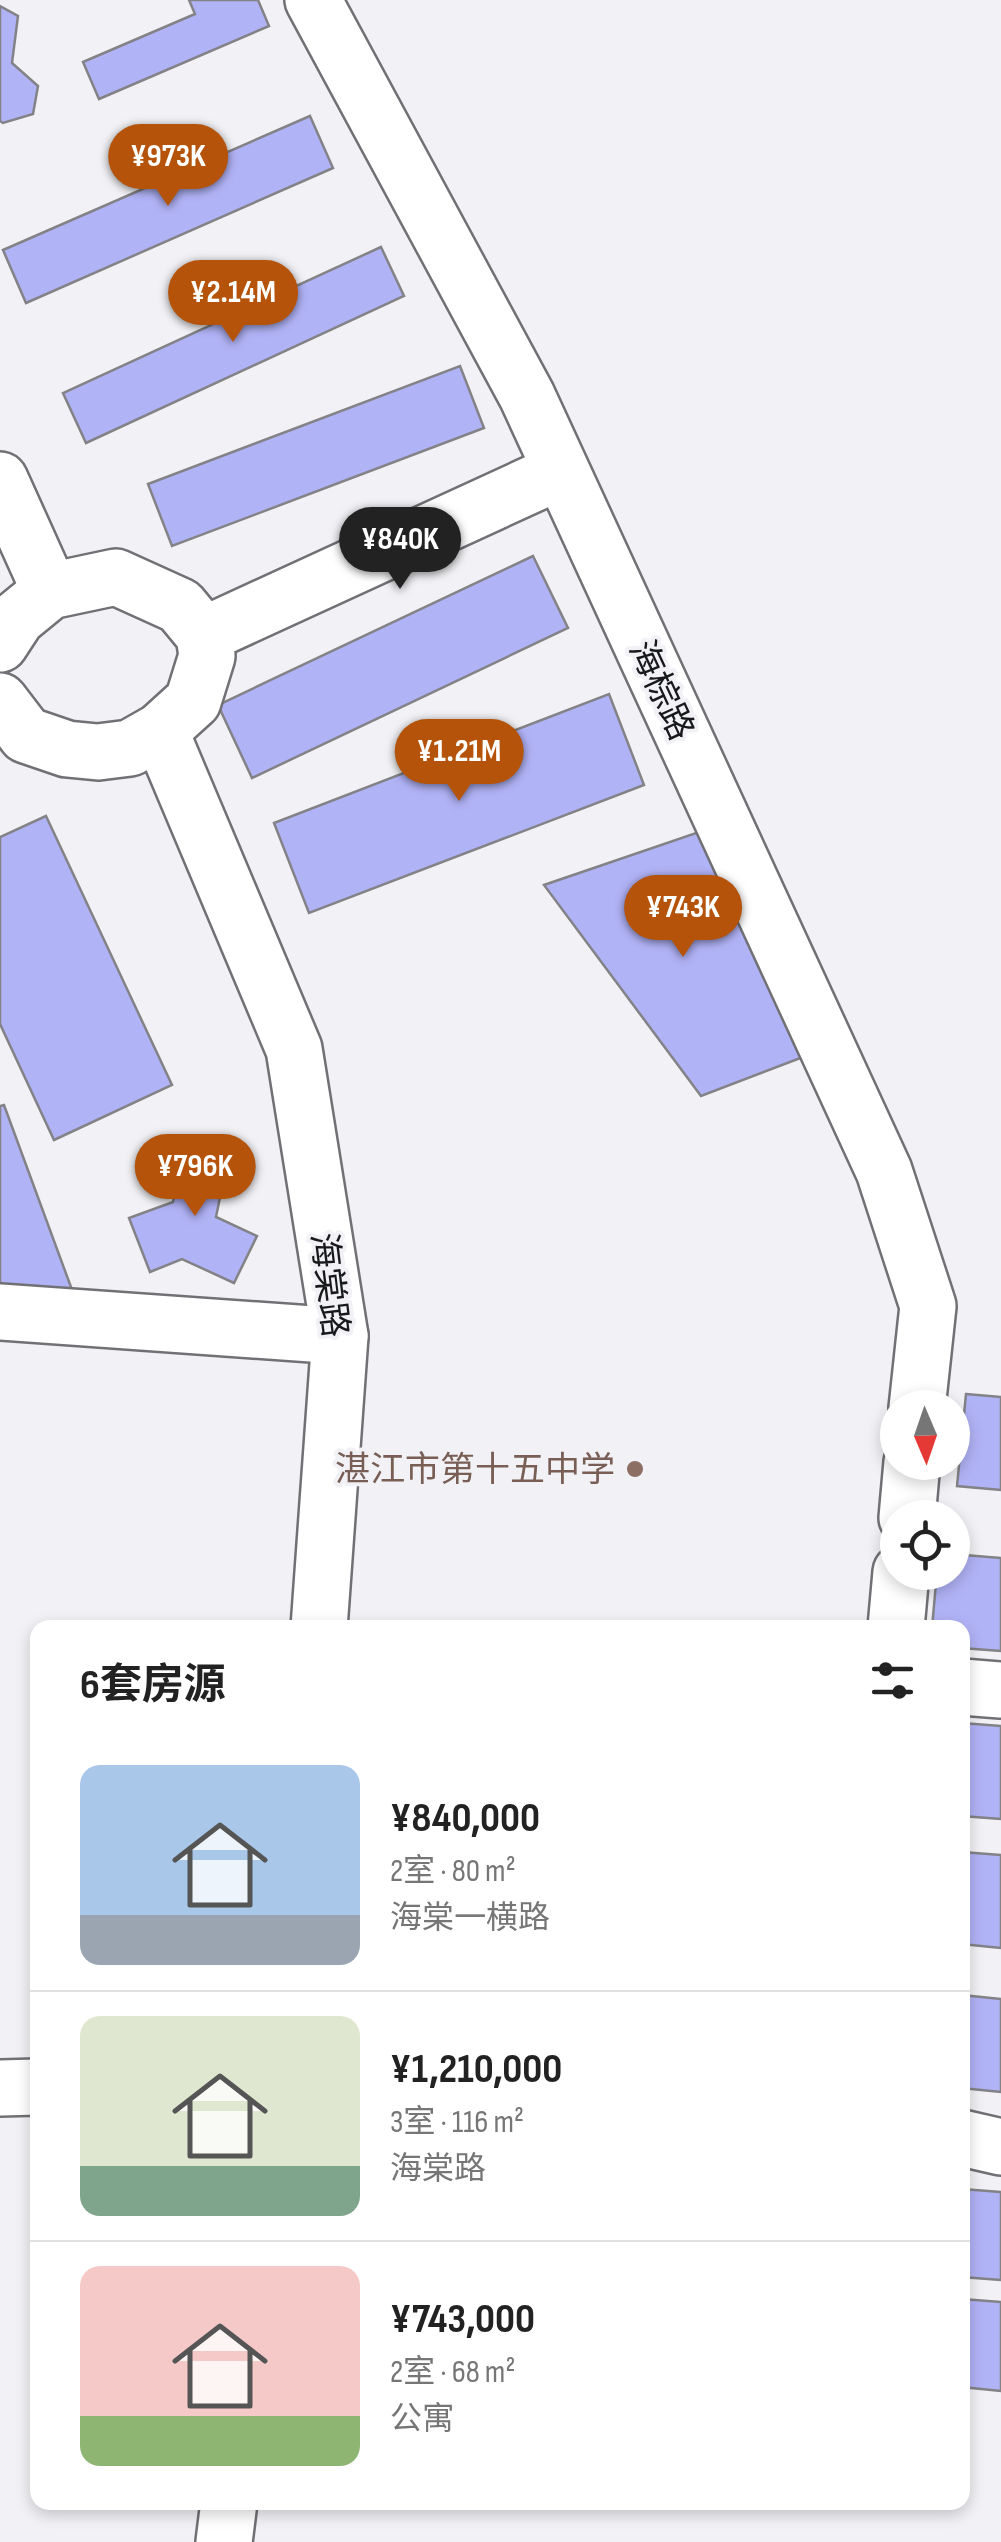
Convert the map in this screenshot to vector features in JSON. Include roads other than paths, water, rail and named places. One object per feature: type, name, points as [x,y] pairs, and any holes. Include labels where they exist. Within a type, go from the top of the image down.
[{"type":"street","name":"海棕路","points":[[312,0],[527,396],[884,1171],[928,1306],[920,1390]]},
{"type":"street","points":[[204,635],[562,471]]},
{"type":"street","points":[[0,480],[50,591]]},
{"type":"street","points":[[0,644],[17,618],[50,591],[116,577],[180,606],[204,635],[207,656],[193,701],[160,732],[130,748],[67,750],[9,727]]},
{"type":"street","name":"海棠路","points":[[160,732],[294,1050],[340,1336],[320,1620]]},
{"type":"street","points":[[0,1312],[340,1336]]},
{"type":"street","points":[[897,1620],[899,1590]]},
{"type":"street","points":[[970,1688],[1001,1690]]},
{"type":"street","points":[[0,2088],[30,2088]]},
{"type":"street","points":[[970,2140],[1001,2146]]},
{"type":"street","points":[[224,2542],[228,2510]]},
{"type":"place","name":"湛江市第十五中学","points":[[635,1469]]}]
